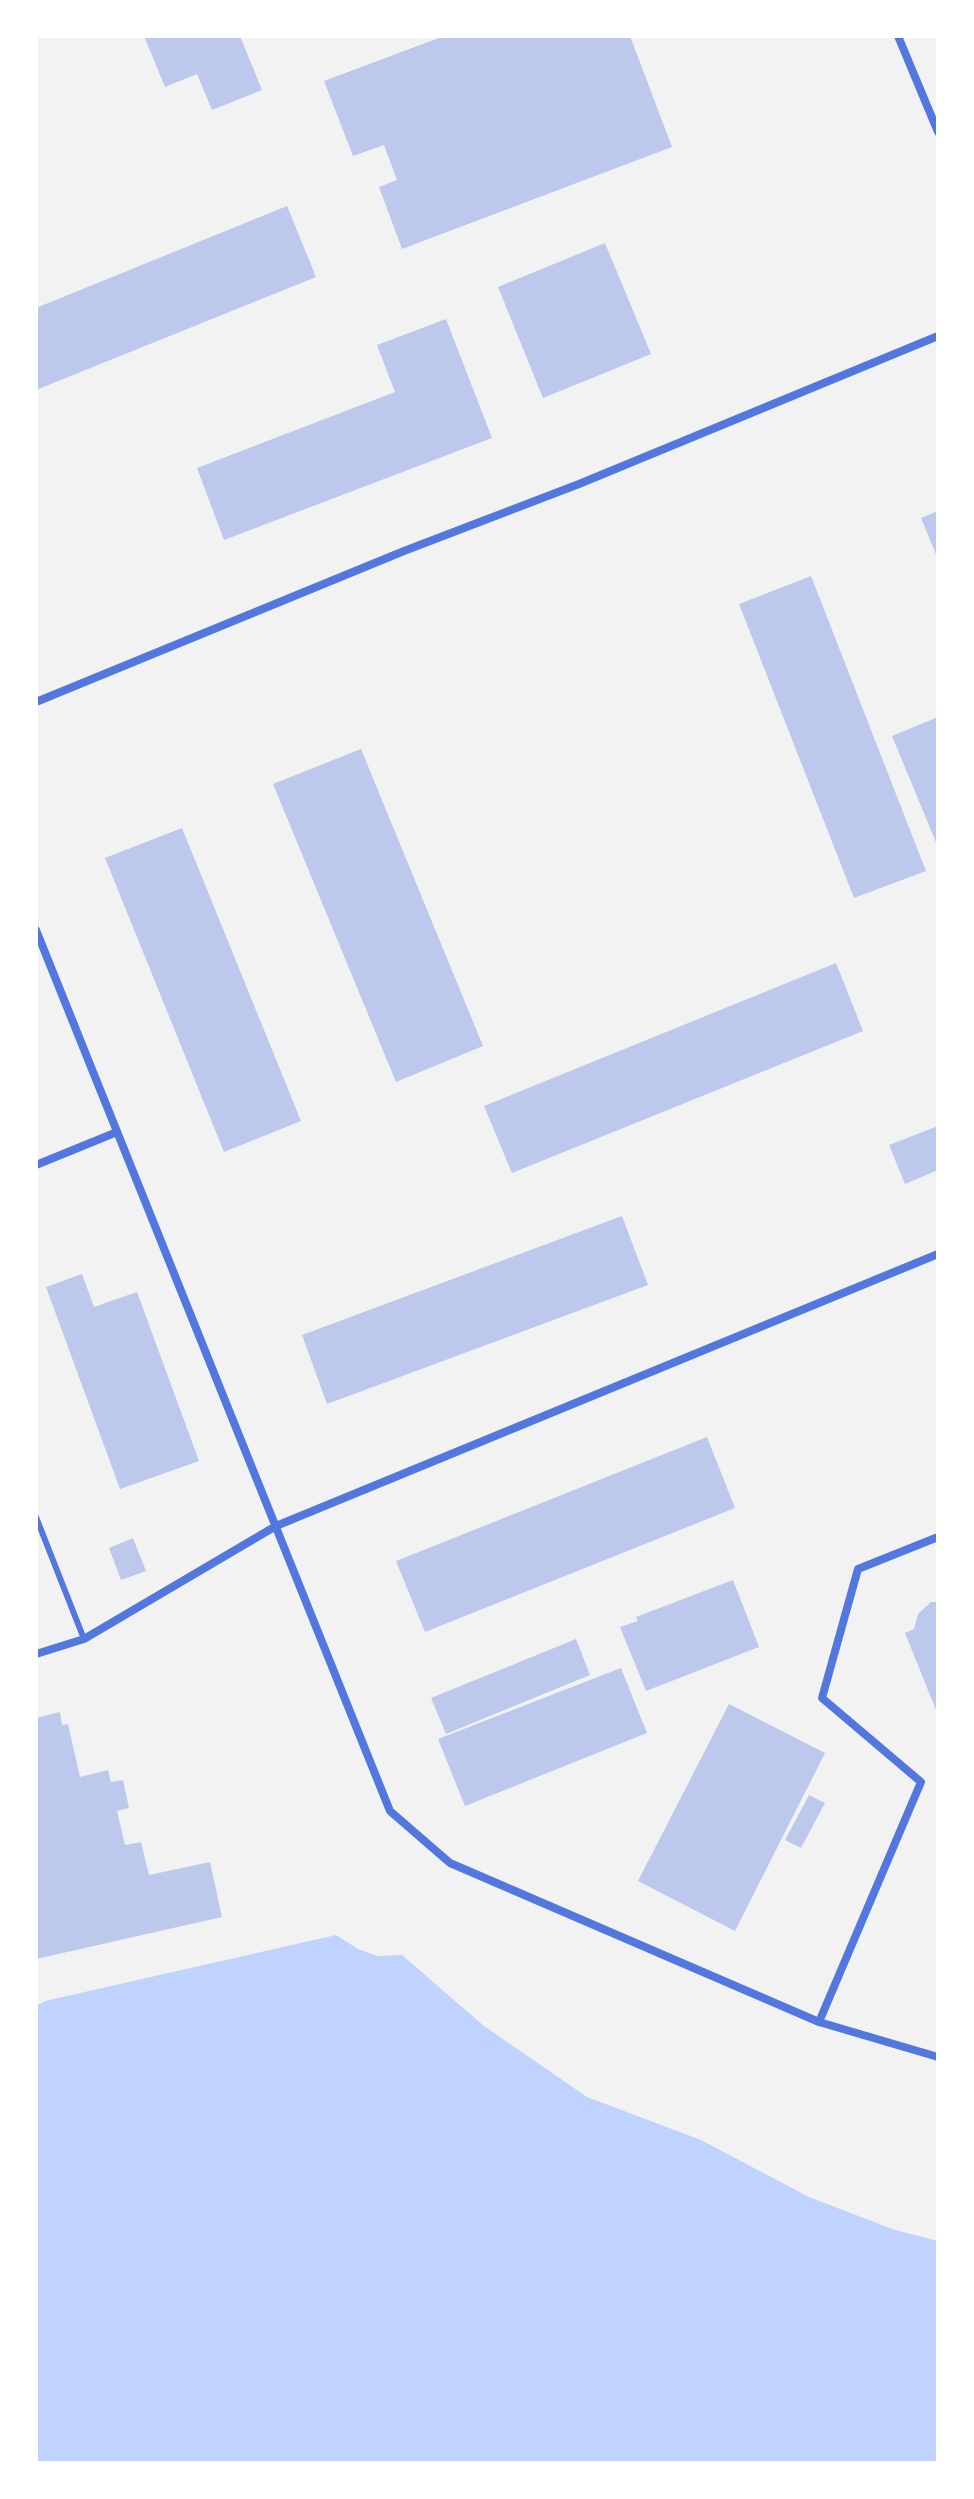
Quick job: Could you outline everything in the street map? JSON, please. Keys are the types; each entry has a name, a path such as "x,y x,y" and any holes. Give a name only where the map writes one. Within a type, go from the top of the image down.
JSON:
{"street":[{"path":"898,36 938,132"},
{"path":"36,702 938,336"},
{"path":"36,930 390,1811 450,1863 819,2022 938,2057"},
{"path":"36,1165 117,1132"},
{"path":"36,1654 84,1639 276,1526 938,1254"},
{"path":"819,2022 921,1782 822,1698 858,1569 938,1537"}],"lane":[{"path":"36,1517 84,1639"}],"water":[{"path":"336,1935 358,1949 377,1956 402,1955 484,2026 587,2097 701,2140 809,2197 895,2230 938,2241 938,2463 36,2463 36,2006 45,2001"}],"building":[{"path":"144,36 240,36 262,90 212,110 197,74 165,87"},
{"path":"444,36 630,36 672,147 402,249 379,187 397,180 384,145 353,156 324,81"},
{"path":"287,206 316,277 36,390 36,308"},
{"path":"605,243 651,354 543,398 498,287"},
{"path":"446,319 492,438 224,540 197,468 395,392 377,345"},
{"path":"938,511 938,559 921,518"},
{"path":"811,576 926,871 854,898 739,604"},
{"path":"938,717 938,847 892,736"},
{"path":"361,749 483,1046 396,1082 273,784"},
{"path":"182,828 301,1121 224,1152 105,858"},
{"path":"836,963 863,1031 512,1173 484,1106"},
{"path":"938,1126 938,1170 905,1184 889,1145"},
{"path":"622,1216 648,1285 327,1404 302,1335"},
{"path":"82,1274 94,1307 137,1292 199,1461 120,1489 46,1287"},
{"path":"707,1437 735,1508 425,1632 396,1561"},
{"path":"133,1538 146,1571 121,1580 109,1548"},
{"path":"733,1580 759,1647 646,1691 620,1627 638,1621 636,1617"},
{"path":"931,1602 938,1602 938,1715 905,1633 914,1629 918,1614"},
{"path":"576,1639 590,1675 446,1734 431,1698"},
{"path":"621,1668 647,1733 465,1806 438,1739"},
{"path":"729,1704 825,1753 735,1931 638,1881"},
{"path":"60,1712 62,1725 68,1724 80,1777 108,1770 111,1782 123,1780 129,1808 117,1811 125,1845 141,1842 149,1875 210,1862 222,1917 36,1959 36,1718"},
{"path":"809,1795 825,1803 801,1848 785,1840"}]}
